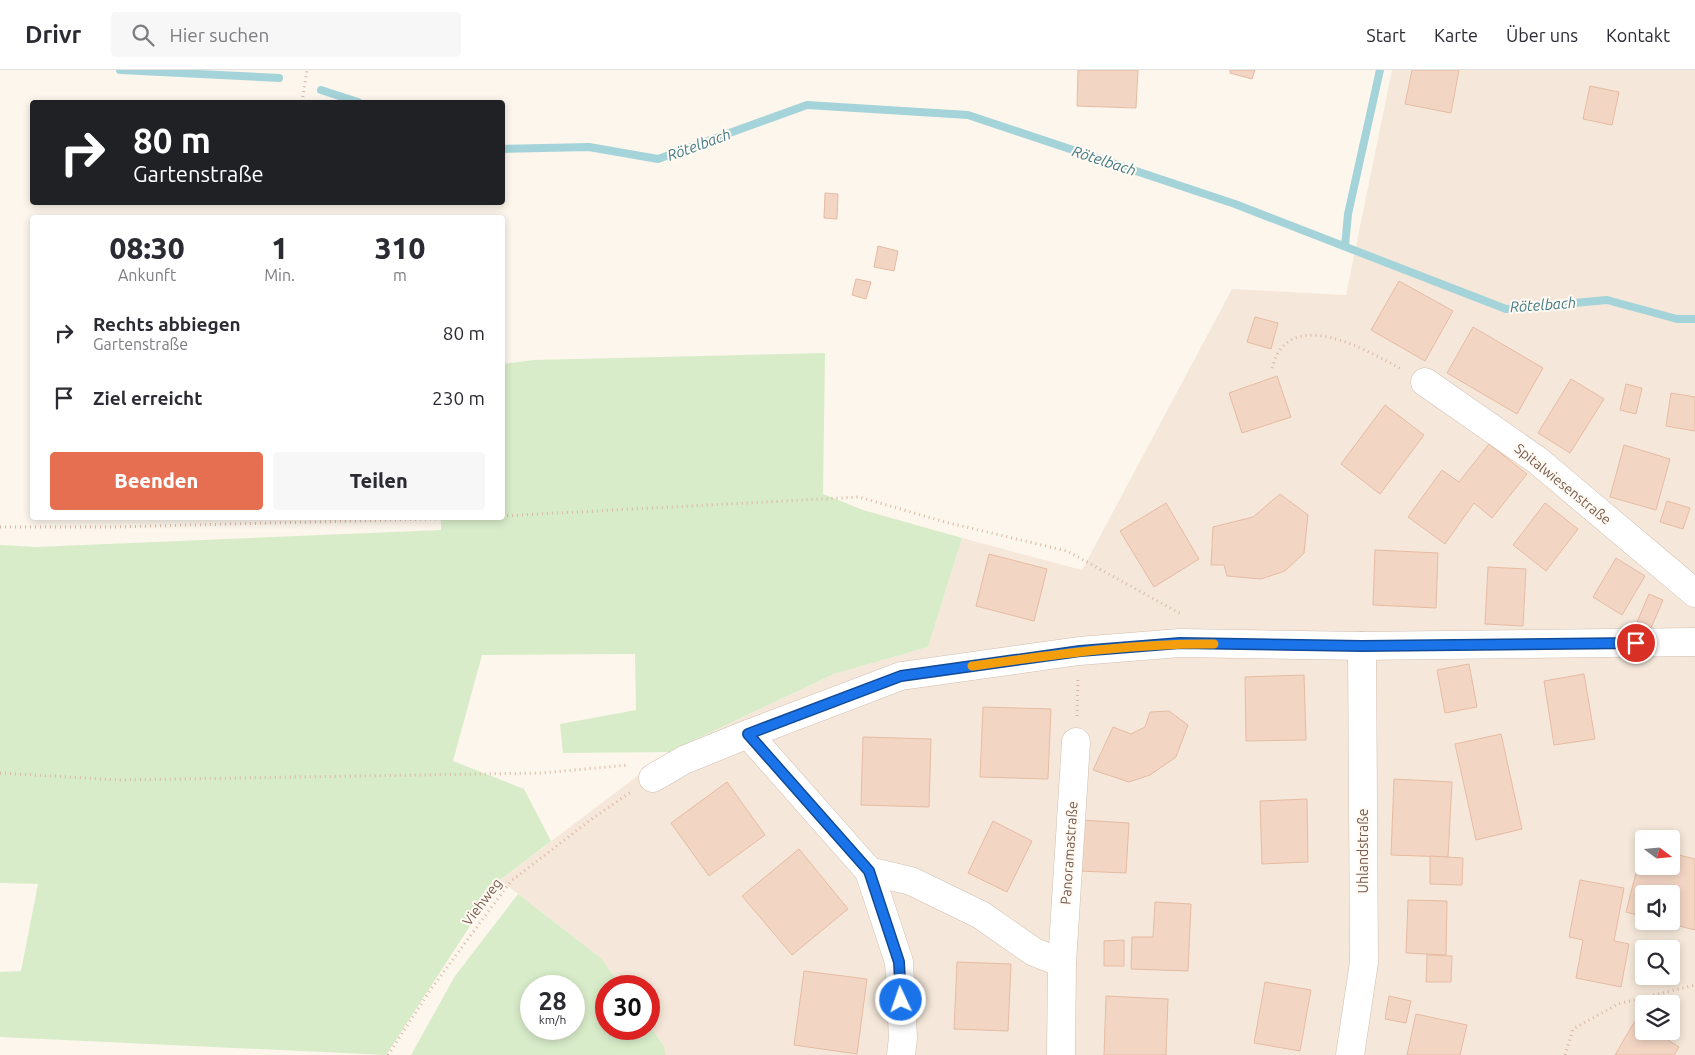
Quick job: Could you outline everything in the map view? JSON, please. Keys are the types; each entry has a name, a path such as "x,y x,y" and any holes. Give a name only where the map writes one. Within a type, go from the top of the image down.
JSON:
{"street":[{"name":"Spitalwiesenstraße","path":"1426,382 1537,460 1695,593"},
{"path":"645,771 684,760 901,676 1080,651 1180,643 1362,646 1695,642"},
{"name":"Uhlandstraße","path":"1350,1055 1364,962 1362,646"},
{"path":"748,734 869,871 899,962 903,1038 901,1055"},
{"name":"Panoramastraße","path":"1061,1055 1062,962 1076,742"},
{"path":"869,871 911,881 981,915 1034,952 1062,962"}],"path":[{"path":"302,100 307,70"},
{"path":"1272,368 1280,349 1296,337 1323,335 1370,352 1426,382"},
{"path":"505,516 859,497 945,522 1067,550 1183,615 1180,643"},
{"path":"0,527 132,527 397,520"},
{"path":"1076,742 1080,651"},
{"path":"0,773 118,780 645,771"},
{"name":"Viehweg","path":"388,1055 432,989 512,881 593,818 645,771"},
{"path":"1565,1055 1573,1029 1618,1004 1695,985"}],"shaded area":[{"path":"1392,70 1695,70 1695,1055 666,1055 664,1046 660,1040 660,975 613,975 601,958 500,880 669,752 834,674 928,647 962,538 1082,570 1232,289 1346,295"}],"green space":[{"path":"825,353 823,494 863,510 962,538 928,647 834,674 669,752 563,753 560,724 636,710 635,654 482,655 453,761 524,789 551,841 500,880 386,1055 0,1037 0,972 21,971 38,884 0,883 0,545 36,547 441,530 441,520 505,520 505,364 534,360"},
{"path":"518,894 601,958 613,975 595,975 595,1040 660,1040 664,1046 666,1055 411,1055 455,976"}],"building":[{"path":"1078,70 1138,70 1136,108 1077,106"},
{"path":"1230,70 1255,70 1252,79 1230,73"},
{"path":"1412,70 1459,70 1451,113 1405,104"},
{"path":"1590,86 1619,92 1612,125 1583,119"},
{"path":"825,193 838,194 837,219 824,218"},
{"path":"878,246 898,251 894,271 874,267"},
{"path":"856,279 871,282 866,299 852,295"},
{"path":"1399,281 1453,311 1425,361 1371,330"},
{"path":"1255,317 1278,323 1271,349 1247,342"},
{"path":"1473,327 1543,368 1517,414 1447,373"},
{"path":"1277,376 1291,417 1242,433 1229,393"},
{"path":"1571,379 1604,399 1570,453 1538,433"},
{"path":"1626,384 1642,388 1636,414 1620,410"},
{"path":"1671,393 1695,397 1695,431 1666,426"},
{"path":"1385,405 1424,435 1380,494 1341,464"},
{"path":"1489,444 1527,474 1492,518 1474,503 1445,544 1408,517 1442,470 1459,482"},
{"path":"1624,445 1670,459 1656,510 1610,497"},
{"path":"1280,494 1308,515 1304,553 1285,571 1261,579 1227,576 1224,565 1211,565 1213,527 1253,517"},
{"path":"1667,501 1690,508 1683,529 1660,522"},
{"path":"1166,503 1199,559 1154,587 1120,531"},
{"path":"1545,503 1578,529 1546,571 1513,545"},
{"path":"1375,550 1438,553 1436,608 1373,605"},
{"path":"989,554 1047,569 1034,621 976,606"},
{"path":"1616,558 1645,576 1622,615 1593,597"},
{"path":"1488,567 1526,569 1523,626 1485,624"},
{"path":"1649,594 1663,600 1651,628 1637,622"},
{"path":"1469,664 1477,707 1445,713 1437,670"},
{"path":"1584,674 1595,739 1554,745 1544,681"},
{"path":"1304,675 1306,740 1246,741 1245,677"},
{"path":"983,707 1051,709 1048,779 980,777"},
{"path":"1169,711 1188,725 1176,757 1150,775 1129,782 1093,770 1113,727 1131,734 1145,727 1150,712"},
{"path":"1501,734 1522,829 1476,840 1455,744"},
{"path":"863,737 931,739 929,807 861,805"},
{"path":"1394,779 1452,782 1448,857 1391,855"},
{"path":"727,782 765,835 709,876 671,823"},
{"path":"1307,799 1308,862 1262,864 1260,801"},
{"path":"1082,820 1129,823 1126,873 1079,871"},
{"path":"993,821 1032,841 1007,892 968,873"},
{"path":"799,849 848,909 792,955 742,896"},
{"path":"1680,855 1695,859 1695,930 1680,926 1680,885 1635,885 1635,914 1626,912 1636,875 1680,875"},
{"path":"1430,856 1463,858 1462,885 1430,884"},
{"path":"1580,880 1624,888 1614,941 1629,944 1621,987 1576,978 1583,940 1569,937"},
{"path":"1408,900 1447,901 1446,955 1406,953"},
{"path":"1155,902 1191,904 1188,971 1131,969 1132,937 1153,937"},
{"path":"1124,940 1124,966 1104,966 1104,941"},
{"path":"1427,955 1452,956 1451,982 1426,982"},
{"path":"957,962 1011,964 1008,1031 954,1029"},
{"path":"804,971 867,979 857,1054 794,1045"},
{"path":"1265,982 1311,990 1300,1051 1254,1043"},
{"path":"1106,996 1168,999 1166,1055 1104,1055"},
{"path":"1389,996 1411,1001 1406,1023 1385,1019"},
{"path":"1416,1014 1467,1025 1460,1055 1407,1055"},
{"path":"1635,1021 1635,1040 1668,1040 1679,1047 1674,1055 1615,1055"}],"waterway":[{"name":"Rötelbach","path":"120,70 279,78"},
{"path":"1345,246 1348,214 1380,70"},
{"name":"Rötelbach","path":"321,90 352,100"},
{"name":"Rötelbach","path":"505,149 589,147 658,159 807,105 968,115 1235,204 1506,309 1607,300 1677,319 1695,319"}],"slow traffic":[{"path":"972,666 1080,651 1180,643 1214,644"}],"route":[{"path":"901,1000 899,962 869,871 748,734 901,676 1080,651 1180,643 1362,646 1636,643"}]}
